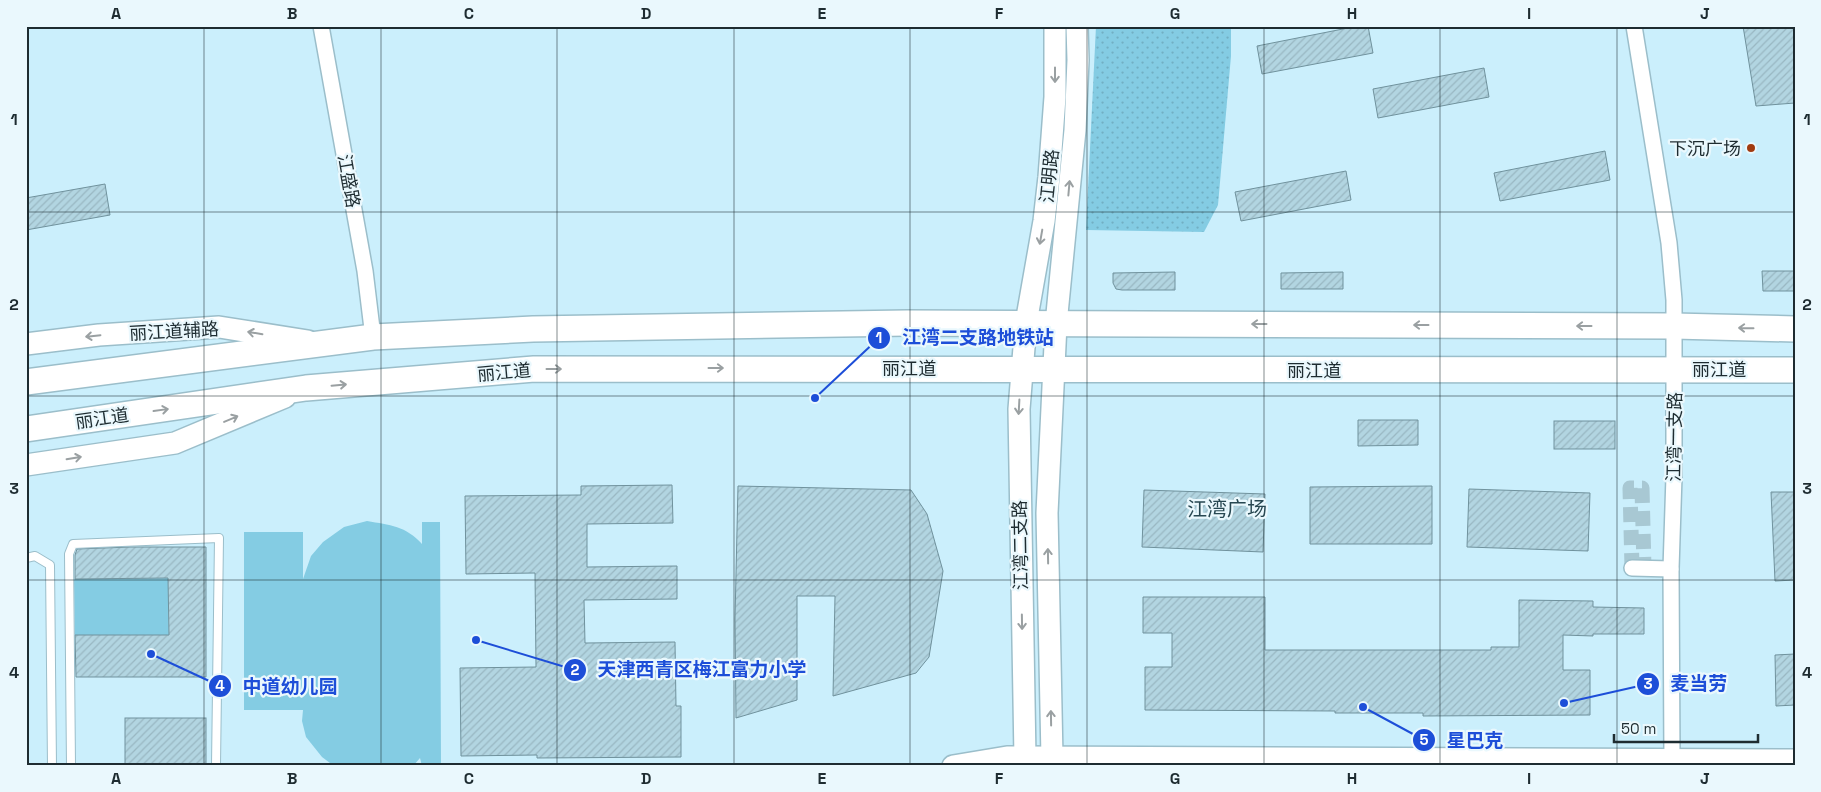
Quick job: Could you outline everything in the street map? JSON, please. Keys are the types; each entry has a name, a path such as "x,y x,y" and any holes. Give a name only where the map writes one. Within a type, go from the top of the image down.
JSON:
{"main road":[{"path":"26,382 373,337 533,329 1026,323 1674,326 1795,329"},
{"name":"丽江道","path":"26,429 306,388 534,369 1795,370"}],"street":[{"name":"江盛路","path":"321,26 365,271 373,337"},
{"name":"江明路","path":"1026,323 1044,221 1049,177 1055,97 1055,26"},
{"name":"江明路","path":"1056,324 1075,130 1078,60 1077,26"},
{"name":"江湾一支路","path":"1634,26 1669,243 1674,326 1674,476 1671,569 1672,761"},
{"name":"江湾二支路","path":"1026,323 1019,409 1019,456 1027,762"},
{"name":"江湾二支路","path":"1050,762 1047,513 1056,324"},
{"name":"丽江道辅路","path":"26,344 99,335 219,328 320,343"},
{"path":"26,465 175,442 306,388"},
{"path":"1632,568 1671,569"},
{"path":"953,766 1007,758 1027,762 1795,760"}],"lane":[{"path":"71,766 70,554 73,544 219,538 216,766"},
{"path":"26,558 35,556 50,565 52,766"}],"shaded area":[{"path":"1096,26 1231,26 1231,56 1218,205 1204,232 1086,230"},
{"path":"367,521 390,525 404,530 422,544 422,522 440,522 441,766 422,766 420,758 413,766 334,766 322,757 306,737 302,721 303,710 244,710 244,532 303,532 303,579 311,556 323,542 344,527"},
{"path":"168,578 169,635 75,635 74,579"}],"building":[{"path":"1358,26 1368,26 1373,53 1262,74 1257,46"},
{"path":"1743,26 1795,26 1795,103 1756,106"},
{"path":"1484,68 1489,97 1378,118 1373,89"},
{"path":"1605,151 1610,180 1500,201 1494,173"},
{"path":"1346,171 1351,200 1241,221 1235,192"},
{"path":"105,184 110,215 26,230 26,198"},
{"path":"1762,271 1795,271 1795,291 1763,291"},
{"path":"1175,272 1175,290 1122,290 1116,289 1113,283 1113,273"},
{"path":"1343,272 1343,289 1281,289 1281,273"},
{"path":"1358,420 1418,420 1418,445 1358,446"},
{"path":"1554,421 1615,421 1615,449 1554,449"},
{"path":"672,485 673,523 587,524 587,567 677,566 677,599 584,600 585,643 675,642 676,706 681,706 681,757 537,758 537,755 461,756 460,668 536,667 535,573 466,574 465,496 581,495 581,486"},
{"path":"738,486 911,490 927,514 943,571 929,657 916,673 833,696 835,596 797,596 797,700 736,718 735,619"},
{"path":"1432,486 1432,544 1310,544 1310,487"},
{"path":"1469,489 1590,493 1588,551 1467,547"},
{"path":"1144,490 1265,494 1263,552 1142,547"},
{"path":"1771,492 1795,492 1795,580 1775,581"},
{"path":"206,547 206,677 76,677 75,635 169,635 168,578 75,579 75,555 77,549"},
{"path":"1143,597 1265,597 1265,650 1491,650 1491,647 1519,647 1519,600 1593,601 1593,607 1644,608 1644,634 1563,635 1563,670 1590,670 1590,715 1423,716 1423,713 1335,713 1335,711 1145,710 1145,667 1172,667 1172,633 1143,633"},
{"path":"1795,654 1795,705 1776,706 1775,655"},
{"path":"125,718 206,718 206,766 125,766"}],"tunnel":[{"path":"1632,568 1630,488 1642,488 1644,568"}],"place":[{"name":"下沉广场","path":"1751,148"},
{"name":"江湾二支路地铁站","path":"815,398"},
{"name":"天津西青区梅江富力小学","path":"476,640"},
{"name":"中道幼儿园","path":"151,654"},
{"name":"麦当劳","path":"1564,703"},
{"name":"星巴克","path":"1363,707"}],"district":[{"name":"江湾广场","path":"1227,509"}]}
